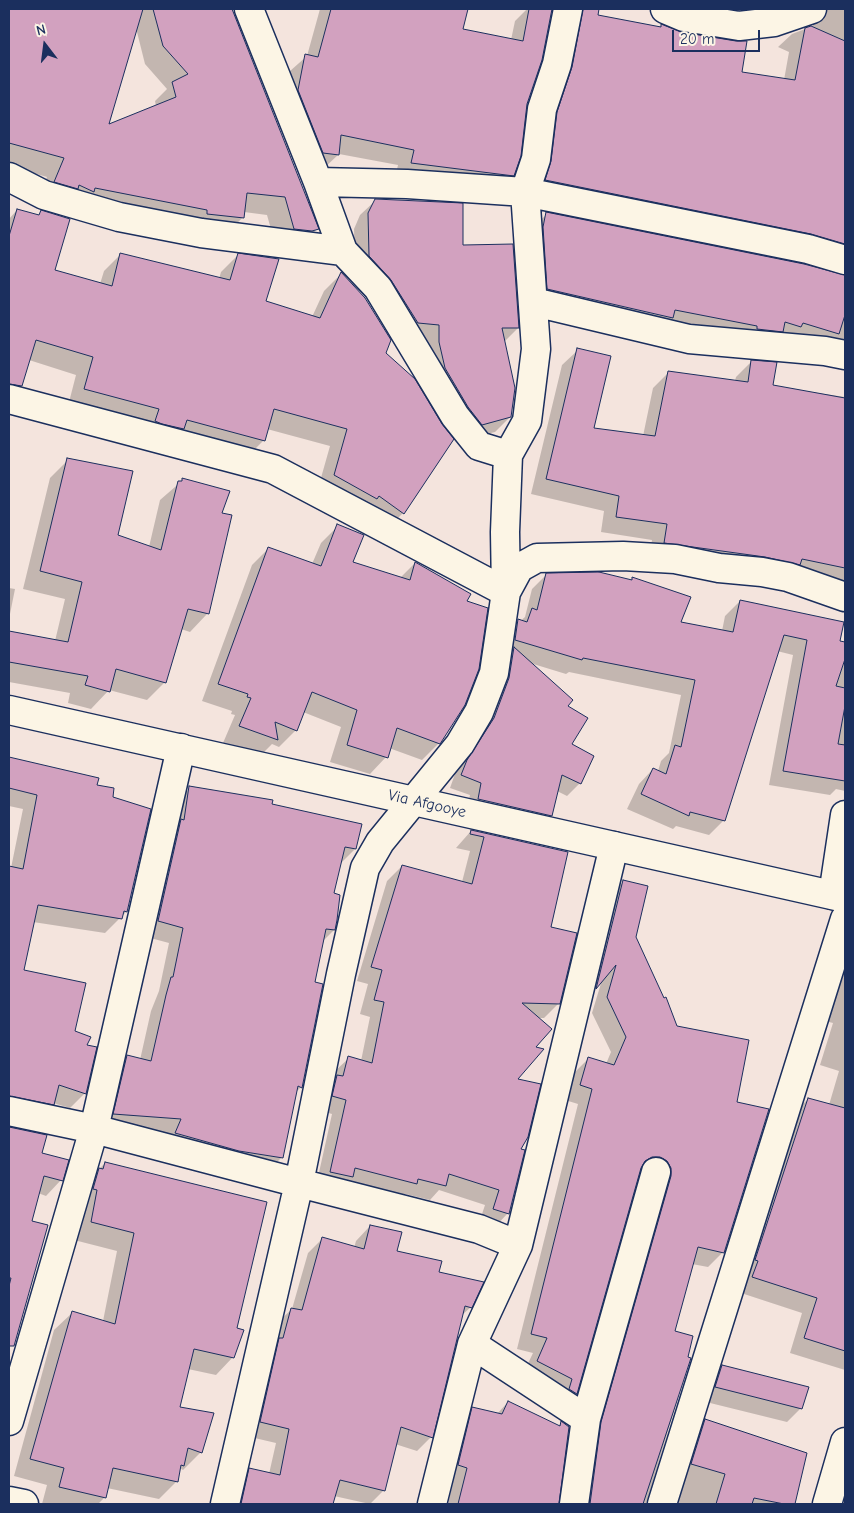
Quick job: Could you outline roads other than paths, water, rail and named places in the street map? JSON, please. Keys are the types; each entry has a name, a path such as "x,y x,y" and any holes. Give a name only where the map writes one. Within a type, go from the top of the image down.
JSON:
{"street":[{"path":"250,9 318,182 342,251 378,288 455,416 479,446 508,455"},
{"path":"225,1504 299,1183 341,974 365,868 380,842 460,744 479,712 494,674 506,592 505,532 508,455 528,421 536,349 526,192 536,158 542,109 557,64 568,9"},
{"path":"665,9 684,17 739,26 774,22 812,9"},
{"path":"9,177 44,194 119,217 201,233 342,251"},
{"path":"318,182 406,184 526,192 808,249 845,260"},
{"path":"534,302 689,339 825,351 845,355"},
{"path":"9,399 273,469 506,592"},
{"path":"506,592 519,568 537,558 623,556 676,559 719,568 762,572 788,577 845,597"},
{"name":"Via Afgooye","path":"9,710 839,896"},
{"path":"9,1421 94,1129 181,748"},
{"path":"839,896 845,815"},
{"path":"432,1504 472,1344 518,1245 614,846"},
{"path":"662,1504 845,919"},
{"path":"9,1112 94,1129 479,1229 518,1245"},
{"path":"574,1504 586,1419 656,1172"},
{"path":"472,1344 586,1419"},
{"path":"827,1504 845,1442"},
{"path":"9,1501 24,1504"}]}
